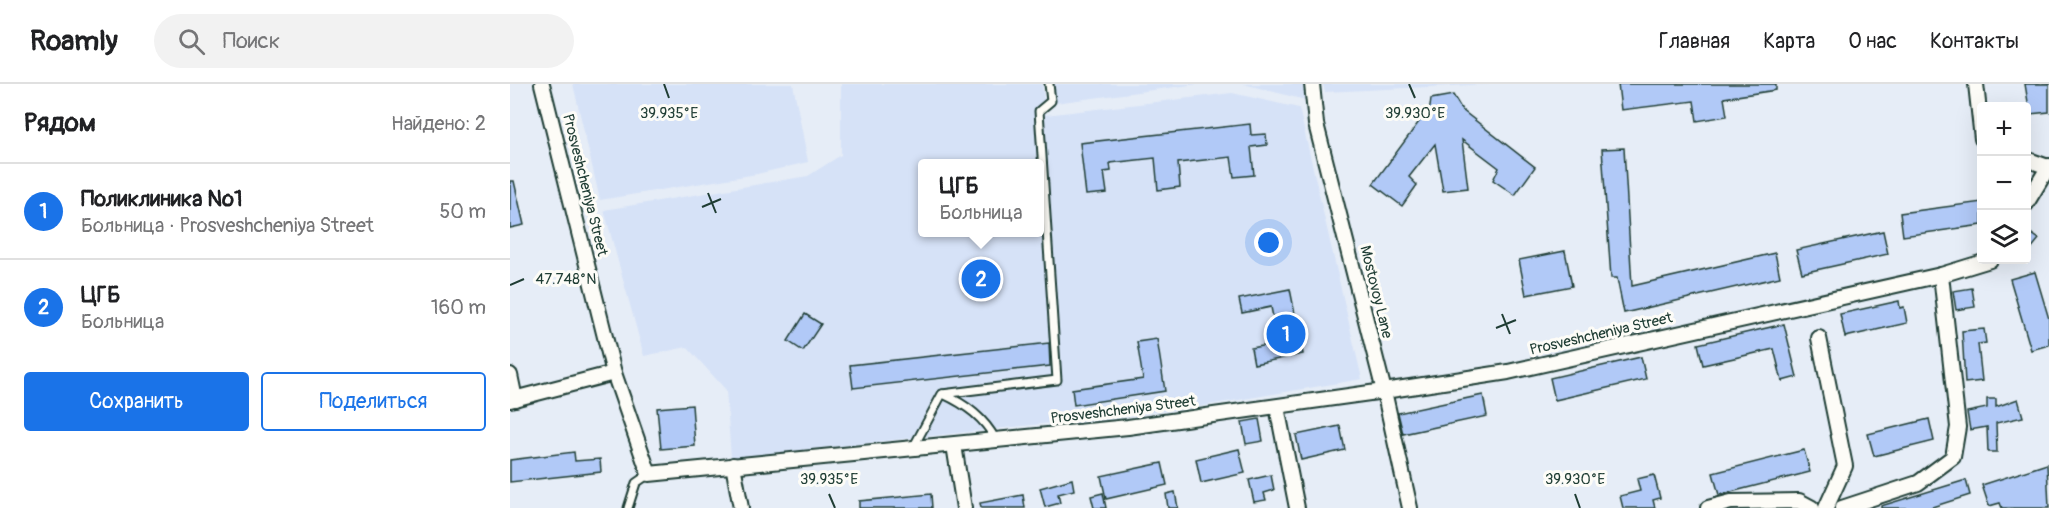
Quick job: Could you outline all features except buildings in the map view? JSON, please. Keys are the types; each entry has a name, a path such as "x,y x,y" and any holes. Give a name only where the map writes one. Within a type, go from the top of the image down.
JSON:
{"street":[{"name":"Prosveshcheniya Street","path":"542,84 614,373 649,474 954,445 1384,392 1508,372 1941,275 1977,264"},
{"name":"Mostovoy Lane","path":"1312,84 1316,124 1384,392 1410,508"},
{"path":"1976,84 1978,102"},
{"path":"2031,161 2049,168 2031,196"},
{"path":"1842,508 1918,483 1953,457 1958,427 1941,275"},
{"path":"1819,338 1845,466 1826,508"},
{"path":"510,375 513,399 614,373"},
{"path":"1277,407 1297,508"},
{"path":"954,445 964,508"},
{"path":"733,465 741,508"},
{"path":"1708,508 1731,502 1799,501 1812,508"}],"lane":[{"path":"1042,159 1039,111 1051,100 1049,84"},
{"path":"942,393 1057,380 1044,186"},
{"path":"942,393 962,402 986,422 996,440"},
{"path":"914,447 942,393"},
{"path":"628,508 636,483 649,474"}],"shaded area":[{"path":"573,84 793,84 808,162 757,174 600,200"},
{"path":"841,84 1042,84 1046,115 1232,93 1299,108 1362,379 1197,407 731,458 726,390 687,347 644,356 604,210 808,176 841,155"},
{"path":"1052,84 1198,84 1055,103"},
{"path":"1244,84 1303,84 1305,100"},
{"path":"1323,84 1490,84 1325,92"}],"place":[{"name":"ЦГБ","path":"981,279"},
{"name":"Поликлиника №1","path":"1286,334"}]}
